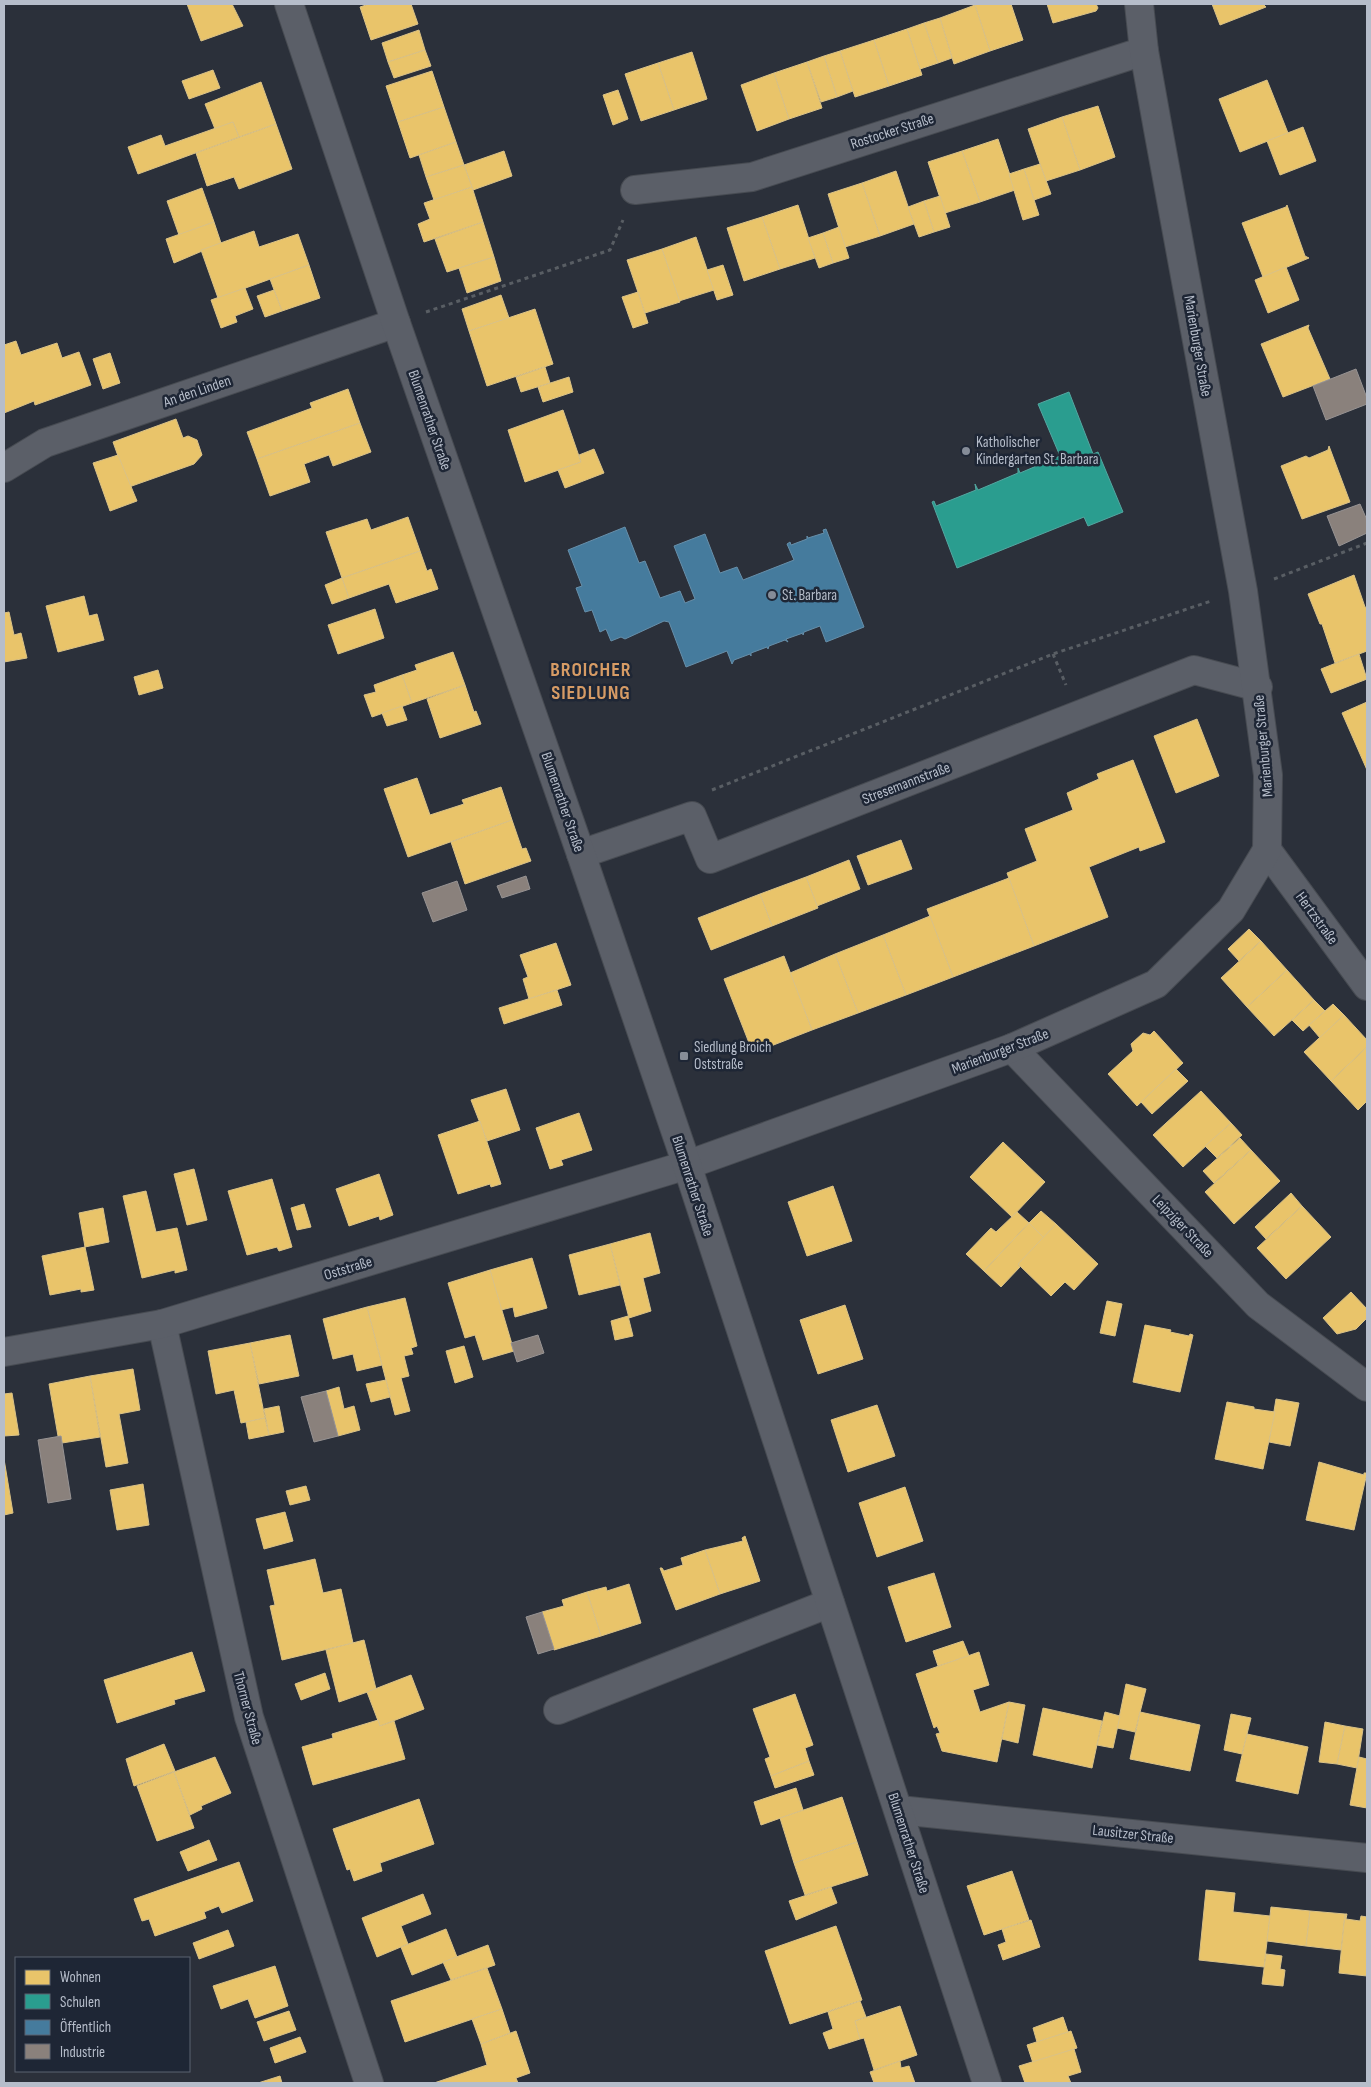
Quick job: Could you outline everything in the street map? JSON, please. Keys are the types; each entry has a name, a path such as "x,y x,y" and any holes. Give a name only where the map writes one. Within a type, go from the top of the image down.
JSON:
{"street":[{"name":"Blumenrather Straße","path":"289,4 396,323 687,1165 987,2083"},
{"name":"Marienburger Straße","path":"687,1165 1012,1048 1156,984 1231,910 1267,850 1268,776 1258,687 1243,591 1144,50 1139,4"},
{"name":"Rostocker Straße","path":"635,190 752,177 1144,50"},
{"name":"An den Linden","path":"4,468 45,443 396,323"},
{"name":"Stresemannstraße","path":"692,816 710,860 1194,670 1258,687"},
{"path":"581,854 692,816"},
{"name":"Hertzstraße","path":"1267,850 1367,986"},
{"name":"Leipziger Straße","path":"1012,1048 1258,1305 1367,1388"},
{"name":"Oststraße","path":"4,1352 162,1324 687,1165"},
{"name":"Thorner Straße","path":"162,1324 248,1717 369,2083"},
{"path":"558,1710 830,1603"},
{"name":"Lausitzer Straße","path":"898,1810 1367,1858"}],"path":[{"path":"396,323 610,250 635,190"},
{"path":"692,816 708,792 1053,654 1243,591 1367,543"},
{"path":"1053,654 1060,672"}],"building: Wohnen":[{"path":"187,4 232,4 243,26 201,41"},
{"path":"369,4 411,4 418,24 371,40 360,7"},
{"path":"1011,4 1023,40 990,51 975,5"},
{"path":"1047,4 1096,4 1098,8 1096,11 1053,23"},
{"path":"1212,4 1263,4 1266,7 1220,25"},
{"path":"975,5 990,51 954,64 940,18"},
{"path":"940,18 952,58 938,63 924,23"},
{"path":"924,23 938,63 920,69 907,29"},
{"path":"907,29 922,75 889,86 874,40"},
{"path":"419,30 425,50 388,62 382,43"},
{"path":"874,40 889,86 855,97 840,51"},
{"path":"425,50 431,66 394,78 388,62"},
{"path":"840,51 853,91 837,97 824,56"},
{"path":"692,52 707,99 674,110 658,63"},
{"path":"824,56 837,97 821,102 807,62"},
{"path":"807,62 822,108 789,119 774,73"},
{"path":"658,63 674,110 641,121 625,74"},
{"path":"213,70 220,88 189,99 182,81"},
{"path":"432,71 444,107 398,122 386,86"},
{"path":"774,73 789,119 757,131 741,85"},
{"path":"1267,80 1288,133 1240,152 1219,99"},
{"path":"261,82 276,124 239,137 233,122 215,129 205,104"},
{"path":"618,90 628,119 613,125 603,95"},
{"path":"1098,106 1115,157 1080,170 1062,117"},
{"path":"444,107 456,142 410,158 398,122"},
{"path":"1062,117 1080,170 1046,181 1028,129"},
{"path":"233,122 239,137 138,174 128,147 161,135 165,146"},
{"path":"276,124 292,169 239,189 234,177 207,186 196,153"},
{"path":"1303,127 1316,161 1280,175 1267,141"},
{"path":"998,139 1015,190 980,202 962,151"},
{"path":"456,142 464,165 426,177 419,155"},
{"path":"504,151 512,176 473,190 464,165"},
{"path":"962,151 980,202 945,213 928,162"},
{"path":"1040,164 1051,194 1034,200 1024,169"},
{"path":"464,165 472,187 434,200 426,177"},
{"path":"1024,169 1039,215 1023,220 1009,174"},
{"path":"896,171 914,224 880,236 862,183"},
{"path":"862,183 880,236 845,247 828,194"},
{"path":"472,187 483,222 424,242 418,224 430,219 424,203"},
{"path":"202,188 214,222 179,235 167,201"},
{"path":"940,196 950,227 934,232 924,201"},
{"path":"924,201 934,232 919,237 908,207"},
{"path":"798,205 815,258 780,269 762,217"},
{"path":"1287,205 1305,256 1309,258 1263,277 1242,223"},
{"path":"762,217 780,269 744,281 727,228"},
{"path":"214,222 221,243 174,263 166,239"},
{"path":"483,222 494,257 447,272 435,239"},
{"path":"839,227 849,258 833,263 823,233"},
{"path":"254,231 259,247 298,234 309,265 218,298 201,250"},
{"path":"823,233 833,263 819,268 808,238"},
{"path":"696,237 714,290 679,301 662,249"},
{"path":"662,249 680,302 645,313 627,260"},
{"path":"494,257 501,281 467,293 459,268"},
{"path":"309,265 320,298 282,311 270,279"},
{"path":"723,265 733,295 717,300 707,270"},
{"path":"1286,267 1299,300 1268,313 1255,280"},
{"path":"245,288 253,309 235,316 237,322 221,328 211,300"},
{"path":"274,290 282,311 265,317 257,296"},
{"path":"638,292 648,323 633,328 622,297"},
{"path":"501,295 509,318 469,331 462,309"},
{"path":"535,309 553,364 487,386 469,331"},
{"path":"1309,325 1308,328 1330,379 1283,397 1261,344"},
{"path":"16,341 21,355 57,343 62,358 79,352 91,385 35,405 34,401 4,413 4,345"},
{"path":"110,353 120,383 103,389 93,359"},
{"path":"545,367 550,383 521,392 516,377"},
{"path":"569,377 573,392 543,402 538,387"},
{"path":"348,389 360,423 257,459 247,432 312,408 310,403"},
{"path":"563,410 581,462 525,482 508,430"},
{"path":"176,419 183,438 188,436 197,440 202,455 194,464 129,487 113,442"},
{"path":"360,423 371,452 333,466 329,455 304,464 310,482 270,496 257,459"},
{"path":"1329,446 1350,502 1302,519 1281,466 1306,456 1309,458 1328,450"},
{"path":"594,449 604,473 565,488 558,470 581,462 579,455"},
{"path":"118,455 137,501 110,511 93,463"},
{"path":"408,517 420,551 342,578 326,532 367,519 371,530"},
{"path":"420,551 427,571 431,569 438,589 396,603 389,584 349,598 342,578"},
{"path":"1354,575 1367,608 1367,651 1335,663 1322,624 1320,624 1308,594"},
{"path":"342,578 349,598 332,604 325,585"},
{"path":"84,596 89,616 97,614 104,640 58,652 46,606"},
{"path":"375,609 384,638 338,654 328,625"},
{"path":"9,612 14,635 21,633 27,658 4,662 4,613"},
{"path":"453,652 465,685 412,703 402,675 417,670 415,665"},
{"path":"1359,654 1367,679 1331,693 1321,669"},
{"path":"158,670 163,688 139,695 134,677"},
{"path":"402,675 412,703 372,717 364,695 376,692 374,685"},
{"path":"465,685 474,712 476,711 481,724 440,738 427,699"},
{"path":"1367,702 1367,770 1342,713"},
{"path":"402,706 407,720 387,726 382,713"},
{"path":"1197,719 1219,776 1176,793 1154,736"},
{"path":"1133,760 1165,842 1140,851 1139,847 1089,867 1108,917 1034,946 1007,873 1037,861 1025,829 1073,810 1067,793 1099,779 1097,774"},
{"path":"417,778 430,815 464,804 462,800 501,787 512,820 408,857 384,789"},
{"path":"512,820 522,849 526,848 531,861 465,884 451,842"},
{"path":"901,840 912,869 868,885 857,856"},
{"path":"849,860 860,889 817,906 806,877"},
{"path":"806,877 818,908 772,926 760,894"},
{"path":"1009,878 1034,946 953,977 927,909"},
{"path":"760,894 772,926 711,950 698,918"},
{"path":"930,916 953,977 906,995 883,935"},
{"path":"1249,929 1261,941 1239,961 1228,949"},
{"path":"883,935 906,995 858,1013 835,954"},
{"path":"1261,941 1287,970 1247,1007 1221,978"},
{"path":"556,943 571,985 529,999 523,979 528,977 520,955"},
{"path":"835,954 858,1013 812,1030 790,973"},
{"path":"784,956 812,1030 753,1053 724,979"},
{"path":"1287,970 1314,1000 1274,1036 1247,1007"},
{"path":"557,990 562,1005 504,1024 499,1008"},
{"path":"1314,1000 1325,1011 1303,1031 1292,1020"},
{"path":"1333,1004 1344,1015 1320,1038 1309,1025"},
{"path":"1344,1015 1367,1040 1367,1047 1331,1081 1304,1052"},
{"path":"1154,1031 1183,1063 1137,1106 1108,1074 1133,1051 1131,1044 1143,1033 1150,1035"},
{"path":"1367,1047 1367,1101 1358,1110 1331,1081"},
{"path":"1176,1069 1188,1081 1152,1114 1141,1102"},
{"path":"506,1089 520,1130 487,1141 471,1100"},
{"path":"1201,1091 1231,1123 1183,1167 1153,1135"},
{"path":"579,1113 592,1150 561,1160 563,1165 550,1169 536,1128"},
{"path":"480,1121 501,1184 491,1187 490,1184 458,1194 438,1135"},
{"path":"1231,1123 1242,1135 1217,1158 1205,1146"},
{"path":"1240,1138 1251,1150 1214,1183 1203,1171"},
{"path":"1003,1142 1045,1182 1012,1217 970,1177"},
{"path":"1251,1150 1280,1181 1234,1224 1205,1192"},
{"path":"194,1169 207,1220 187,1225 174,1174"},
{"path":"379,1174 393,1215 380,1220 379,1216 349,1226 336,1189"},
{"path":"272,1179 292,1247 279,1251 277,1247 247,1255 228,1191"},
{"path":"833,1186 852,1241 807,1256 788,1202"},
{"path":"146,1191 156,1232 177,1228 187,1270 175,1273 175,1270 142,1278 123,1196"},
{"path":"1291,1193 1302,1206 1266,1239 1255,1227"},
{"path":"304,1204 311,1227 297,1230 291,1208"},
{"path":"1302,1206 1331,1237 1286,1279 1257,1248"},
{"path":"103,1208 109,1242 85,1247 79,1213"},
{"path":"1041,1211 1056,1224 1044,1238 1029,1223"},
{"path":"1017,1212 1029,1223 984,1271 966,1254 991,1228 996,1232"},
{"path":"1029,1223 1044,1238 1018,1264 1020,1267 1001,1287 984,1271"},
{"path":"1056,1224 1098,1264 1074,1290 1065,1282 1051,1296 1018,1264"},
{"path":"650,1233 660,1273 643,1278 651,1311 629,1318 610,1244"},
{"path":"610,1244 620,1285 579,1295 569,1255"},
{"path":"85,1247 94,1290 81,1292 81,1289 50,1295 42,1256"},
{"path":"532,1258 547,1308 515,1317 513,1307 501,1310 490,1270"},
{"path":"490,1270 514,1351 483,1360 475,1335 465,1338 448,1283"},
{"path":"1351,1292 1367,1309 1367,1318 1356,1329 1337,1334 1323,1318"},
{"path":"405,1298 417,1346 411,1348 413,1354 404,1356 409,1376 401,1378 410,1411 395,1415 367,1307"},
{"path":"1107,1301 1122,1304 1115,1336 1100,1333"},
{"path":"845,1305 863,1359 818,1374 800,1320"},
{"path":"367,1307 382,1365 357,1371 353,1354 333,1359 323,1319"},
{"path":"628,1316 633,1336 615,1340 611,1321"},
{"path":"1145,1325 1189,1336 1190,1334 1193,1335 1180,1392 1133,1382"},
{"path":"290,1335 299,1376 259,1384 250,1343"},
{"path":"250,1343 265,1418 241,1423 234,1390 216,1394 208,1351"},
{"path":"464,1346 473,1377 455,1383 446,1351"},
{"path":"133,1369 140,1410 119,1414 128,1463 106,1467 90,1376"},
{"path":"90,1376 100,1437 62,1443 61,1436 58,1436 49,1384"},
{"path":"386,1380 390,1397 371,1402 366,1384"},
{"path":"339,1387 344,1409 354,1406 360,1430 338,1436 326,1391"},
{"path":"12,1393 19,1435 4,1436 4,1394"},
{"path":"1276,1399 1299,1403 1290,1446 1269,1442"},
{"path":"1227,1402 1275,1412 1263,1469 1215,1459"},
{"path":"877,1405 895,1456 848,1472 831,1420"},
{"path":"279,1406 284,1432 269,1435 264,1409"},
{"path":"265,1418 269,1435 249,1439 246,1422"},
{"path":"4,1459 13,1513 4,1515"},
{"path":"1319,1462 1364,1475 1364,1473 1367,1473 1354,1530 1306,1520"},
{"path":"143,1484 149,1525 117,1530 110,1490"},
{"path":"306,1486 310,1500 290,1505 286,1491"},
{"path":"905,1487 923,1541 877,1557 859,1503"},
{"path":"285,1512 293,1541 264,1549 256,1519"},
{"path":"745,1536 760,1581 720,1594 705,1550 743,1541 742,1538"},
{"path":"705,1550 720,1594 676,1610 660,1568 664,1571 683,1565 681,1558"},
{"path":"315,1559 323,1593 341,1589 353,1643 282,1660 270,1606 275,1605 267,1570"},
{"path":"934,1573 951,1627 906,1642 888,1587"},
{"path":"629,1584 641,1623 601,1636 587,1592 606,1587 607,1591"},
{"path":"587,1592 601,1636 554,1650 542,1612 564,1606 562,1600"},
{"path":"364,1640 376,1689 339,1702 326,1650"},
{"path":"963,1641 969,1656 938,1666 933,1651"},
{"path":"192,1652 205,1691 174,1700 175,1704 117,1723 104,1680"},
{"path":"979,1652 989,1685 973,1690 980,1712 1009,1702 997,1762 942,1751 936,1734 940,1733 937,1726 934,1728 916,1674"},
{"path":"325,1673 330,1689 301,1700 295,1684"},
{"path":"411,1675 424,1709 380,1726 367,1692"},
{"path":"1126,1684 1146,1689 1135,1732 1117,1728"},
{"path":"795,1694 813,1745 805,1748 809,1761 771,1776 765,1759 770,1757 753,1709"},
{"path":"1009,1702 1025,1705 1018,1743 1002,1739"},
{"path":"1043,1708 1102,1721 1092,1768 1033,1755"},
{"path":"1105,1712 1120,1716 1113,1748 1097,1745"},
{"path":"1140,1712 1200,1725 1190,1771 1130,1759"},
{"path":"1231,1714 1251,1718 1242,1754 1224,1750"},
{"path":"378,1720 380,1726 394,1721 405,1759 313,1785 302,1747 333,1738 332,1734"},
{"path":"1325,1722 1345,1726 1337,1764 1319,1762"},
{"path":"1345,1726 1363,1729 1357,1768 1337,1764"},
{"path":"1247,1734 1308,1747 1298,1794 1236,1781"},
{"path":"164,1744 175,1771 134,1786 126,1759"},
{"path":"215,1757 231,1793 201,1806 202,1809 190,1815 174,1772"},
{"path":"1359,1757 1367,1759 1367,1808 1350,1805"},
{"path":"809,1761 814,1775 775,1788 771,1776"},
{"path":"174,1772 194,1828 157,1841 137,1786"},
{"path":"796,1788 803,1810 761,1825 754,1802"},
{"path":"842,1797 857,1842 794,1863 780,1818"},
{"path":"419,1799 434,1844 380,1863 382,1871 354,1881 350,1869 347,1870 333,1829"},
{"path":"209,1840 217,1860 188,1871 180,1852"},
{"path":"857,1842 868,1875 805,1895 794,1863"},
{"path":"239,1862 253,1901 222,1913 219,1906 204,1912 206,1918 155,1936 149,1919 142,1921 134,1899"},
{"path":"1012,1871 1029,1920 984,1935 967,1886"},
{"path":"831,1887 837,1903 796,1920 789,1901"},
{"path":"1206,1890 1235,1893 1233,1912 1270,1916 1264,1967 1199,1960"},
{"path":"423,1894 431,1914 401,1926 408,1944 377,1957 362,1918"},
{"path":"1271,1907 1310,1911 1306,1946 1267,1941"},
{"path":"1310,1911 1345,1914 1341,1950 1306,1946"},
{"path":"1345,1914 1347,1914 1346,1919 1360,1921 1361,1916 1367,1917 1367,1976 1339,1973"},
{"path":"1031,1920 1040,1947 1003,1960 998,1945 1006,1942 1002,1929"},
{"path":"836,1926 862,2000 790,2024 765,1951"},
{"path":"446,1929 457,1957 412,1975 401,1947"},
{"path":"228,1930 234,1946 199,1959 193,1943"},
{"path":"488,1945 495,1965 451,1980 443,1962"},
{"path":"1266,1954 1282,1956 1280,1969 1285,1970 1283,1986 1262,1984"},
{"path":"275,1966 288,2006 255,2018 248,1999 221,2009 213,1986"},
{"path":"487,1968 502,2009 405,2042 391,2001"},
{"path":"860,2001 866,2017 855,2021 860,2039 829,2049 823,2033 833,2029 828,2012"},
{"path":"900,2006 917,2055 874,2070 864,2038 860,2039 855,2021"},
{"path":"502,2009 510,2033 481,2044 472,2019"},
{"path":"289,2011 296,2030 264,2041 257,2022"},
{"path":"1063,2017 1068,2032 1037,2042 1033,2028"},
{"path":"516,2031 530,2073 516,2078 518,2083 434,2083 487,2065 481,2044"},
{"path":"1071,2031 1077,2048 1033,2063 1027,2045"},
{"path":"300,2037 306,2052 275,2063 270,2048"},
{"path":"1074,2049 1081,2072 1068,2076 1071,2083 1025,2083 1019,2066"},
{"path":"900,2061 901,2068 909,2066 915,2083 874,2083 870,2072"},
{"path":"280,2076 282,2083 258,2083"}],"building: Schulen":[{"path":"1069,392 1093,454 1098,452 1123,512 1088,526 1084,517 957,568 932,502 934,501 936,506 976,490 975,484 978,490 1018,473 1018,468 1020,473 1060,456 1038,404"}],"building: Öffentlich":[{"name":"St. Barbara","path":"625,527 639,563 645,561 660,598 680,591 685,603 695,599 674,546 705,534 720,573 737,567 743,580 794,560 787,544 790,542 791,545 807,539 807,536 808,538 824,533 823,530 826,529 864,627 826,642 820,626 804,632 803,635 803,633 786,639 788,642 785,640 769,646 768,649 767,647 751,653 751,656 750,654 734,660 732,664 727,651 686,667 669,622 664,621 625,639 621,637 611,641 606,629 600,632 592,610 585,612 576,588 582,586 568,550"}],"building: Industrie":[{"path":"1356,369 1367,398 1367,404 1326,420 1313,386"},
{"path":"1360,504 1367,520 1367,533 1339,546 1327,516"},
{"path":"526,876 530,889 502,898 497,886"},
{"path":"457,881 467,910 433,922 422,893"},
{"path":"538,1335 544,1353 517,1362 511,1343"},
{"path":"326,1391 338,1436 314,1442 301,1397"},
{"path":"61,1436 71,1499 48,1503 38,1440"},
{"path":"542,1612 554,1649 538,1654 526,1617"}],"place":[{"name":"Katholischer Kindergarten St. Barbara","path":"966,451"},
{"name":"St. Barbara","path":"772,595"},
{"name":"Siedlung Broich Oststraße","path":"684,1056"}],"district":[{"name":"BROICHER SIEDLUNG","path":"591,680"}]}
